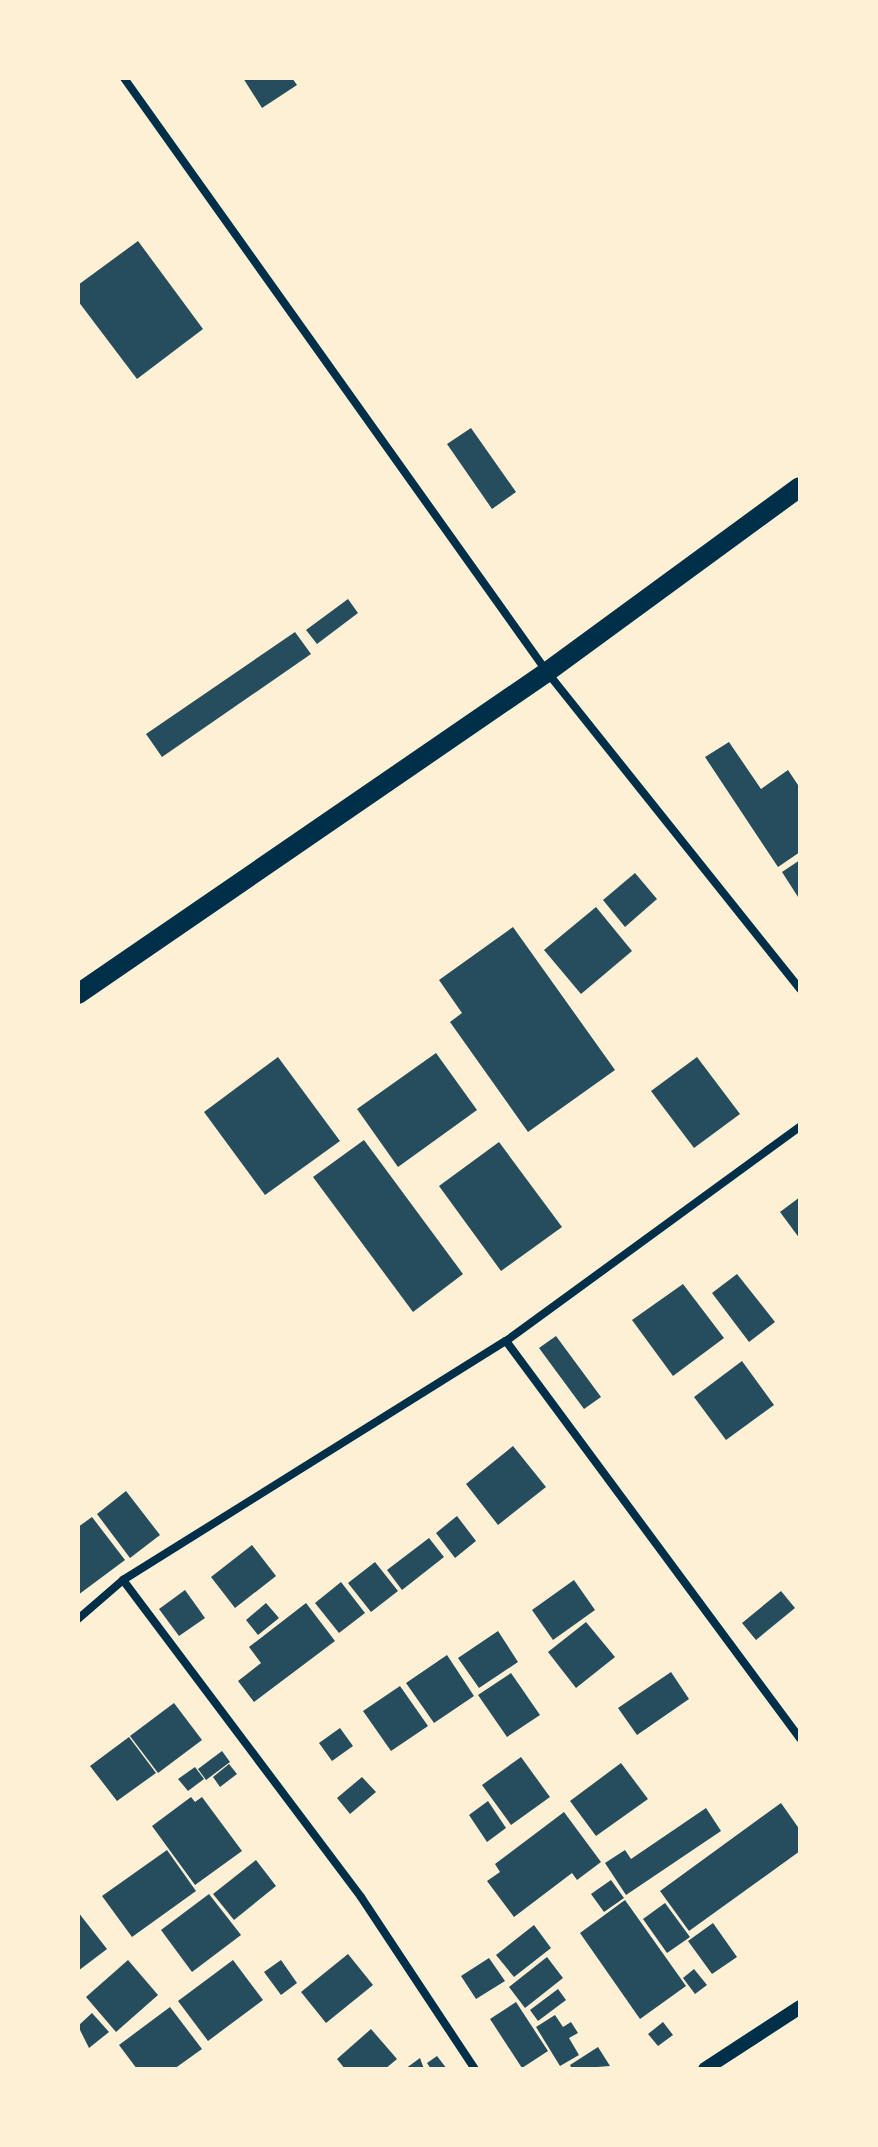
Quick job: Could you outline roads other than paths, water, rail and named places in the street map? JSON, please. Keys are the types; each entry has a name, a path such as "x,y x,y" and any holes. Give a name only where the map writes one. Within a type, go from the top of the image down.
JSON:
{"main road":[{"path":"78,994 547,672 800,487"}],"street":[{"path":"124,78 547,672 800,989"},
{"path":"78,1619 123,1580 506,1341 800,1127"},
{"path":"506,1341 800,1738"},
{"path":"123,1580 361,1897 475,2069"},
{"path":"705,2069 800,2007"}]}
